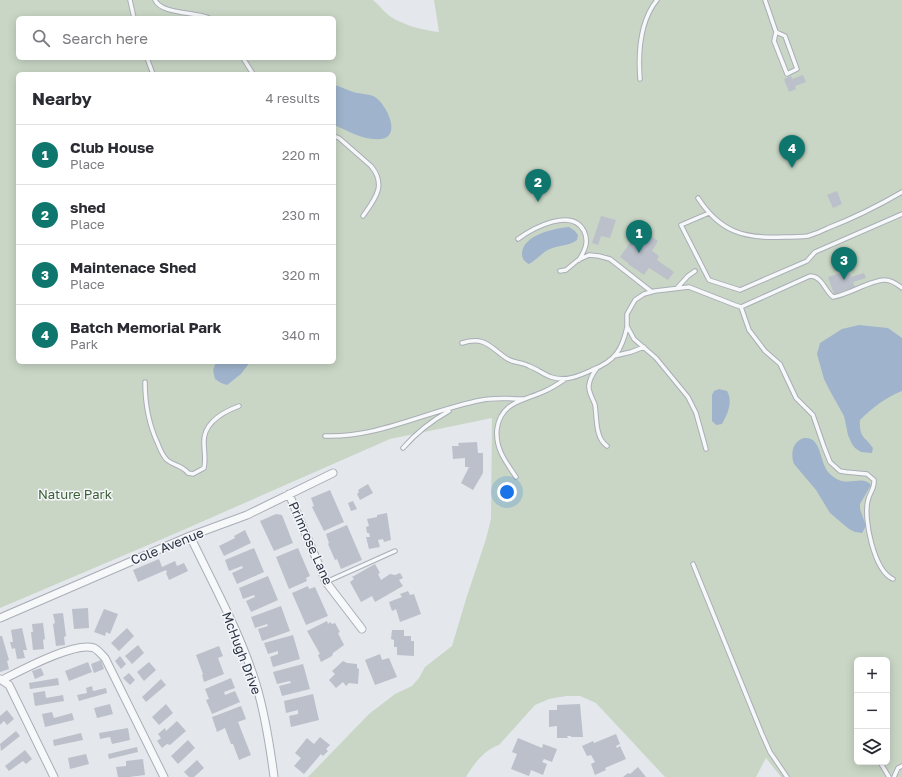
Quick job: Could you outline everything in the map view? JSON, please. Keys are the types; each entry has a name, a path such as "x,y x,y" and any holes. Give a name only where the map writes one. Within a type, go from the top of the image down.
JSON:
{"street":[{"name":"Cole Avenue","path":"0,618 190,536 247,515 333,473"},
{"name":"Primrose Lane","path":"288,494 326,582 362,630"},
{"name":"McHugh Drive","path":"190,536 236,633 251,670 269,739 274,777"},
{"path":"1,680 35,663 73,648 86,646 95,648 105,658 164,777"},
{"path":"1,680 9,685 54,777"}],"lane":[{"path":"130,0 134,16"},
{"path":"155,0 159,7 167,10 204,16"},
{"path":"640,79 640,53 645,22 652,6 657,0"},
{"path":"765,0 776,32 774,41 787,74 798,69 785,36 776,32"},
{"path":"148,60 152,72"},
{"path":"244,60 252,72"},
{"path":"336,137 375,170 379,184 376,199 363,216"},
{"path":"698,198 718,223 746,236 767,238 808,236 849,220 902,192"},
{"path":"709,213 681,225 709,280 740,290 807,261 815,252 902,214"},
{"path":"518,239 528,232 561,220 575,221 582,226 587,243 584,252 578,260 566,270 560,271"},
{"path":"578,260 590,256 599,256 610,259 652,292"},
{"path":"677,288 695,271"},
{"path":"462,343 475,341 484,342 495,348 511,361 527,365 561,380 573,378 598,368 614,356 622,346 627,326 627,314 635,300 644,294 689,287 741,307 810,276 814,276 819,279 826,291 833,297 841,296 874,282 884,280 892,282 902,288"},
{"path":"741,307 749,330 765,351 780,364 796,398 813,416 830,462 840,470 867,474 874,480 875,485 868,500 868,523 878,562 886,574 893,579"},
{"path":"627,326 634,339 656,358 688,397 696,413 706,449"},
{"path":"614,356 644,347"},
{"path":"598,368 590,379 589,387 595,407 598,428 603,442 607,446"},
{"path":"516,477 504,460 499,449 497,434 500,416 504,410 525,399 544,392 566,379"},
{"path":"145,382 145,402 148,420 163,455 176,465 184,468 188,473 193,474 204,468 206,462 203,441 204,434 208,426 221,415 239,406"},
{"path":"325,436 340,436 366,432 404,423 483,399 525,399"},
{"path":"403,448 413,436 453,408"},
{"path":"326,582 395,551"},
{"path":"693,564 762,734 770,752 787,777"},
{"path":"882,765 889,777"},
{"path":"894,777 898,768 902,766"}],"green space":[{"name":"Nature Park","path":"0,0 373,0 389,15 402,23 439,32 434,0 902,0 902,777 781,777 766,758 756,777 665,777 596,703 580,696 566,696 549,699 535,705 499,745 489,750 480,758 466,777 308,777 369,714 395,694 412,686 419,678 425,667 452,646 491,519 492,418 390,439 174,534 0,608"}],"water":[{"path":"336,86 357,93 373,96 382,104 390,118 391,132 387,136 381,139 375,139 357,135 336,126"},
{"path":"569,227 578,235 577,240 547,250 529,264 524,260 522,254 523,247 533,237 548,231"},
{"path":"859,325 888,328 902,338 902,391 890,396 869,411 860,420 860,430 873,448 872,453 861,452 852,444 848,435 844,416 824,379 817,354 820,343 842,329"},
{"path":"215,364 248,364 241,374 227,385 215,379 213,370"},
{"path":"719,389 727,391 730,403 728,412 722,424 716,425 712,421 712,395 714,391"},
{"path":"804,438 810,438 814,441 820,451 823,463 829,473 835,478 847,482 863,481 871,485 860,504 860,509 866,526 862,533 849,529 830,513 816,490 794,464 792,456 793,448 797,442"}],"building":[{"path":"803,75 806,82 795,86 796,89 789,92 784,79 791,76 792,79"},
{"path":"837,191 842,204 833,208 827,195"},
{"path":"601,216 616,220 610,238 601,236 598,245 592,243"},
{"path":"643,230 658,241 652,251 659,256 657,260 674,272 668,280 649,268 644,275 620,257 635,236 636,237"},
{"path":"849,270 851,277 864,273 866,278 853,282 855,287 834,294 828,277"},
{"path":"477,442 478,453 483,453 483,473 473,490 461,483 469,467 465,467 465,458 453,459 452,446 459,446 458,443"},
{"path":"368,484 373,493 360,500 357,494 359,492 358,490"},
{"path":"330,490 344,522 324,531 312,507 314,506 311,498"},
{"path":"353,501 357,509 351,511 348,503"},
{"path":"387,513 391,540 384,542 383,539 378,540 380,547 369,549 366,537 370,537 369,533 367,533 366,527 369,526 367,519"},
{"path":"276,514 282,515 293,543 274,551 260,521"},
{"path":"347,525 362,560 341,569 328,544 326,534"},
{"path":"245,530 251,543 224,556 219,546 235,538 234,536"},
{"path":"254,548 264,572 237,584 232,573 243,568 242,566 229,571 225,560"},
{"path":"298,548 310,576 306,578 307,581 289,589 276,557"},
{"path":"159,559 162,567 175,561 177,566 184,563 188,571 169,580 166,570 138,582 133,570"},
{"path":"375,564 380,573 378,574 381,580 390,574 395,575 400,573 403,578 399,580 403,586 375,602 372,596 361,602 350,582 354,579 352,577"},
{"path":"268,576 278,600 251,612 246,601 255,597 254,595 243,599 239,588"},
{"path":"308,586 309,589 315,587 328,616 306,625 292,593"},
{"path":"408,591 410,595 414,594 421,614 400,622 396,609 392,611 389,602 402,597 400,594"},
{"path":"281,606 290,631 262,641 258,629 268,626 267,624 255,628 251,617"},
{"path":"88,608 89,628 74,629 72,609"},
{"path":"104,609 118,614 110,634 106,632 105,636 94,632"},
{"path":"63,613 66,636 64,637 65,645 56,646 53,614"},
{"path":"327,621 328,624 330,622 332,624 335,623 340,632 338,633 344,645 333,653 332,656 321,662 318,655 320,654 307,631"},
{"path":"43,623 45,639 43,640 44,649 33,650 31,632 33,632 32,624"},
{"path":"22,628 27,650 23,650 25,658 17,659 15,648 12,649 10,642 13,642 11,630"},
{"path":"127,628 134,636 119,651 111,643"},
{"path":"392,630 404,630 404,636 411,636 411,641 414,641 414,656 397,655 397,647 394,647 394,640 391,639"},
{"path":"293,635 300,659 273,667 270,657 278,654 278,651 268,654 264,643"},
{"path":"0,636 2,636 9,660 7,661 9,669 0,672"},
{"path":"138,645 144,653 132,664 125,656"},
{"path":"219,646 223,656 218,658 224,674 204,682 203,674 196,655"},
{"path":"380,654 382,660 389,658 397,677 375,685 365,660"},
{"path":"120,656 126,664 121,669 115,661"},
{"path":"101,660 104,669 94,673 91,664"},
{"path":"343,661 357,664 357,668 359,669 358,684 349,683 346,686 343,682 336,688 329,680 335,674 332,671"},
{"path":"88,662 92,672 69,681 65,671"},
{"path":"149,662 156,670 144,681 137,672"},
{"path":"303,664 310,689 282,696 279,686 291,683 290,681 277,684 273,672"},
{"path":"41,668 44,675 35,679 32,671"},
{"path":"129,673 135,680 130,685 123,678"},
{"path":"58,678 59,685 30,689 29,683"},
{"path":"231,678 235,688 224,692 225,695 235,691 240,702 212,714 206,700 209,699 205,689"},
{"path":"161,679 166,685 146,702 142,697"},
{"path":"92,686 93,691 106,688 107,693 79,701 77,695 87,693 86,688"},
{"path":"45,691 46,698 63,695 64,701 35,706 33,693"},
{"path":"313,694 319,720 291,727 289,716 298,714 298,710 286,713 284,701"},
{"path":"110,704 113,714 97,718 94,708"},
{"path":"166,704 173,713 159,725 152,717"},
{"path":"580,704 583,737 567,736 568,738 557,738 557,726 549,727 549,710 557,710 557,705"},
{"path":"241,706 246,719 238,722 251,755 239,760 225,728 217,732 212,717"},
{"path":"7,710 14,719 7,725 4,721 0,725 0,716"},
{"path":"52,712 54,718 72,713 74,720 45,727 42,714"},
{"path":"177,721 186,731 170,745 167,744 162,748 157,741 161,738 158,734 165,728 166,731"},
{"path":"128,728 130,740 112,744 110,737 100,739 99,733"},
{"path":"16,731 20,736 1,751 0,744"},
{"path":"81,733 83,740 54,746 53,740"},
{"path":"616,734 620,744 616,746 617,748 620,746 626,759 605,768 606,770 595,775 591,764 595,762 591,755 587,756 582,746"},
{"path":"320,737 330,745 326,749 328,751 323,756 321,754 304,774 294,766 301,758 295,753 307,738 314,744"},
{"path":"518,738 542,748 543,744 557,749 552,762 544,759 542,762 547,764 543,775 531,770 529,776 511,769 517,754 512,752"},
{"path":"188,740 195,748 178,764 171,756"},
{"path":"137,747 138,752 109,759 108,754"},
{"path":"25,750 32,759 26,764 23,761 9,771 5,766"},
{"path":"86,754 89,764 70,769 68,758"},
{"path":"143,759 145,775 118,777 116,767 126,766 126,761"},
{"path":"197,760 204,768 194,777 189,777 184,772"},
{"path":"638,767 646,777 623,777 628,773 630,774"}],"place":[{"name":"Batch Memorial Park","path":"792,168"},
{"name":"shed","path":"538,202"},
{"name":"Club House","path":"639,253"},
{"name":"Maintenace Shed","path":"844,280"}]}
